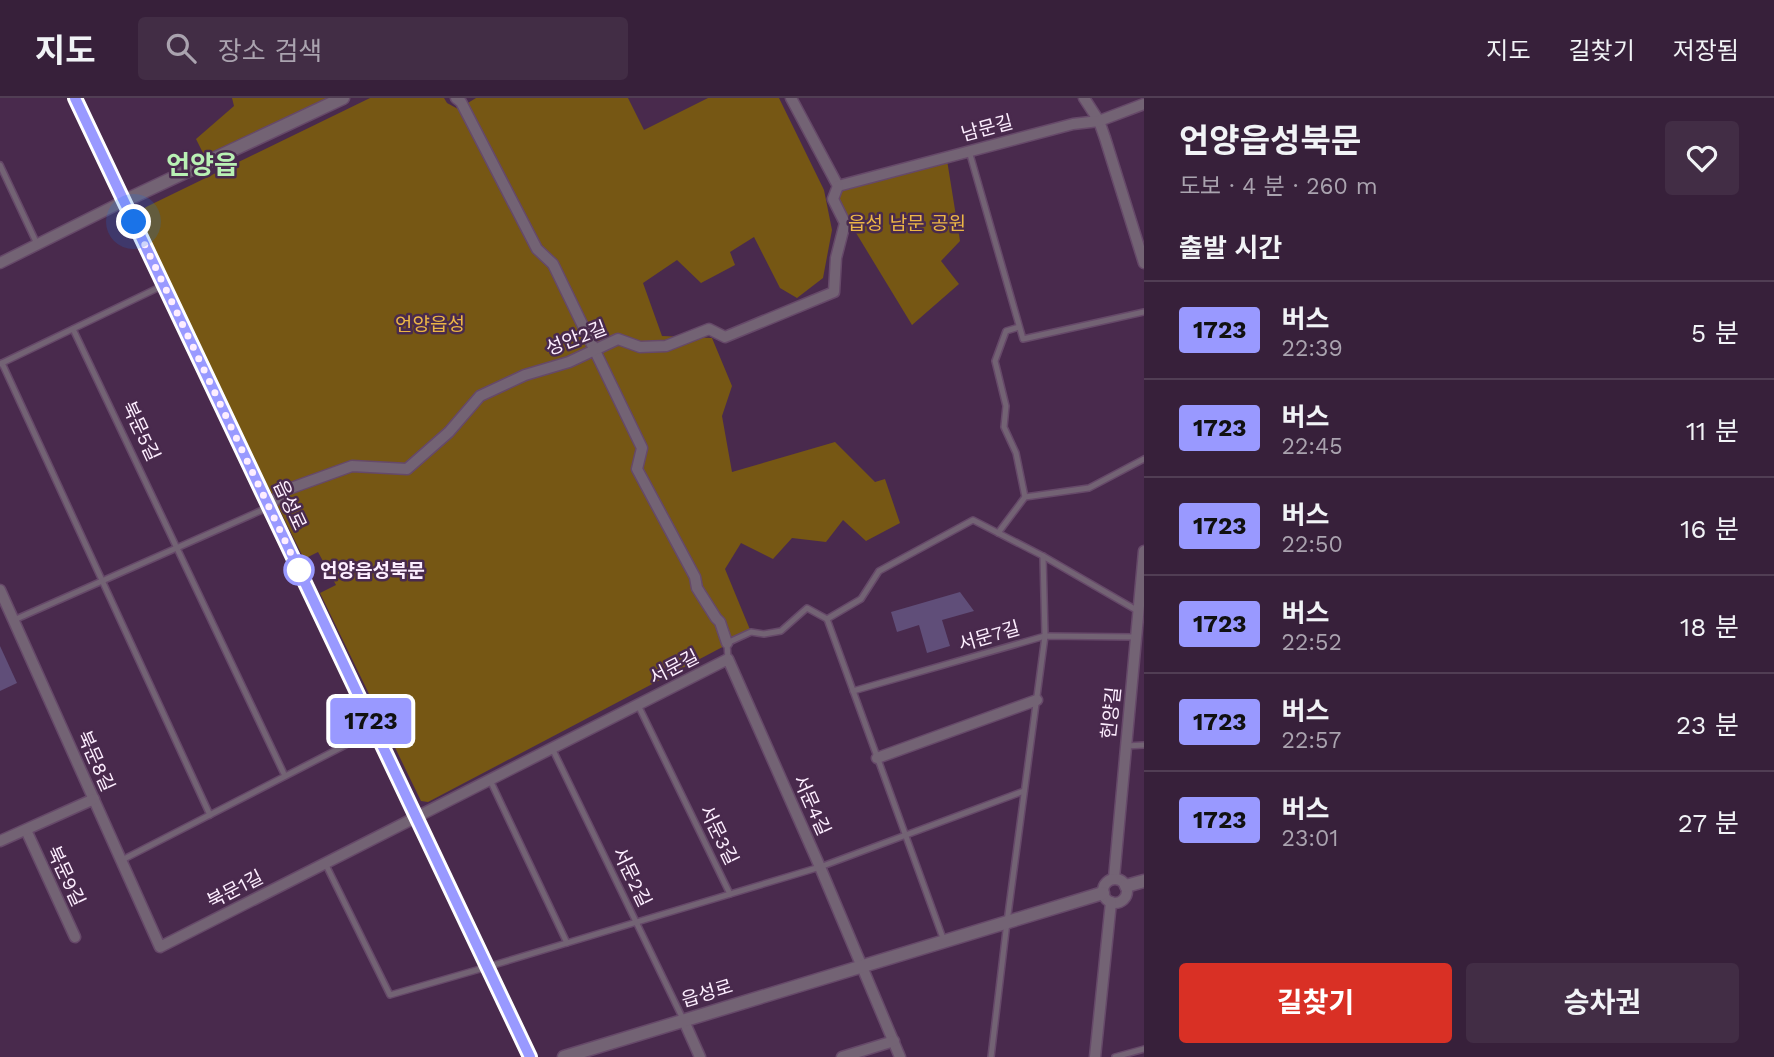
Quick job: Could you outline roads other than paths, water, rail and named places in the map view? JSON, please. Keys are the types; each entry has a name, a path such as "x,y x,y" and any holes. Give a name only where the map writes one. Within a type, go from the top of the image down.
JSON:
{"street":[{"name":"읍성로","path":"75,98 530,1057"},
{"path":"0,263 124,201 343,98"},
{"path":"456,98 461,102 537,249 553,264 642,448 637,469 695,577 697,587 720,622 727,643"},
{"path":"791,98 838,186"},
{"path":"1084,98 1099,121 1144,263"},
{"name":"남문길","path":"838,186 1073,124 1099,121 1144,104"},
{"name":"성안2길","path":"269,507 282,491 352,466 407,469 449,432 480,397 525,375 569,362 618,339 640,347 666,346 709,329 725,337 834,292 836,258 845,223 832,199 838,186"},
{"name":"헌양길","path":"1114,878 1126,746 1140,638 1138,611 1144,551"},
{"name":"북문8길","path":"0,590 160,947"},
{"name":"서문길","path":"416,817 728,659"},
{"name":"서문4길","path":"728,659 862,966"},
{"path":"877,758 1037,700"},
{"name":"북문9길","path":"0,841 94,799"},
{"name":"북문1길","path":"160,947 416,817"},
{"name":"북문9길","path":"26,830 75,937"},
{"path":"1095,1057 1107,898 1104,884 1114,878 1122,881 1127,892 1124,899 1117,903 1107,898"},
{"path":"1126,886 1144,881"},
{"name":"읍성로","path":"564,1057 1007,922 1107,898"},
{"path":"862,966 900,1057"},
{"path":"684,1021 700,1057"},
{"path":"842,1057 894,1041"}],"lane":[{"path":"969,151 1023,339 1144,312"},
{"path":"0,165 37,244"},
{"path":"164,285 1,364 210,815"},
{"path":"1019,327 1006,331 995,361 1006,406 1004,427 1016,453 1025,497"},
{"name":"북문5길","path":"74,329 285,776"},
{"path":"998,533 1025,497 1088,488 1144,459"},
{"path":"14,620 269,507"},
{"path":"827,619 861,599 879,571 973,520 1043,556 1138,611"},
{"path":"991,1057 1045,636 1043,556"},
{"path":"727,643 751,632 764,634 781,631 807,608 827,619 944,941"},
{"name":"서문7길","path":"853,691 1045,636 1140,638"},
{"name":"서문길","path":"727,643 728,659"},
{"name":"서문3길","path":"638,704 730,894 820,867 1024,791"},
{"path":"121,860 375,730"},
{"path":"1126,746 1144,746"},
{"name":"서문2길","path":"552,748 684,1021"},
{"path":"490,779 567,943"},
{"path":"326,863 390,995 730,894"},
{"path":"1115,1057 1144,1049"}],"place":[{"name":"언양읍성북문","path":"299,570"}],"district":[{"name":"언양읍","path":"202,165"}],"park label":[{"name":"읍성 남문 공원","path":"907,223"},
{"name":"언양읍성","path":"430,324"}]}
